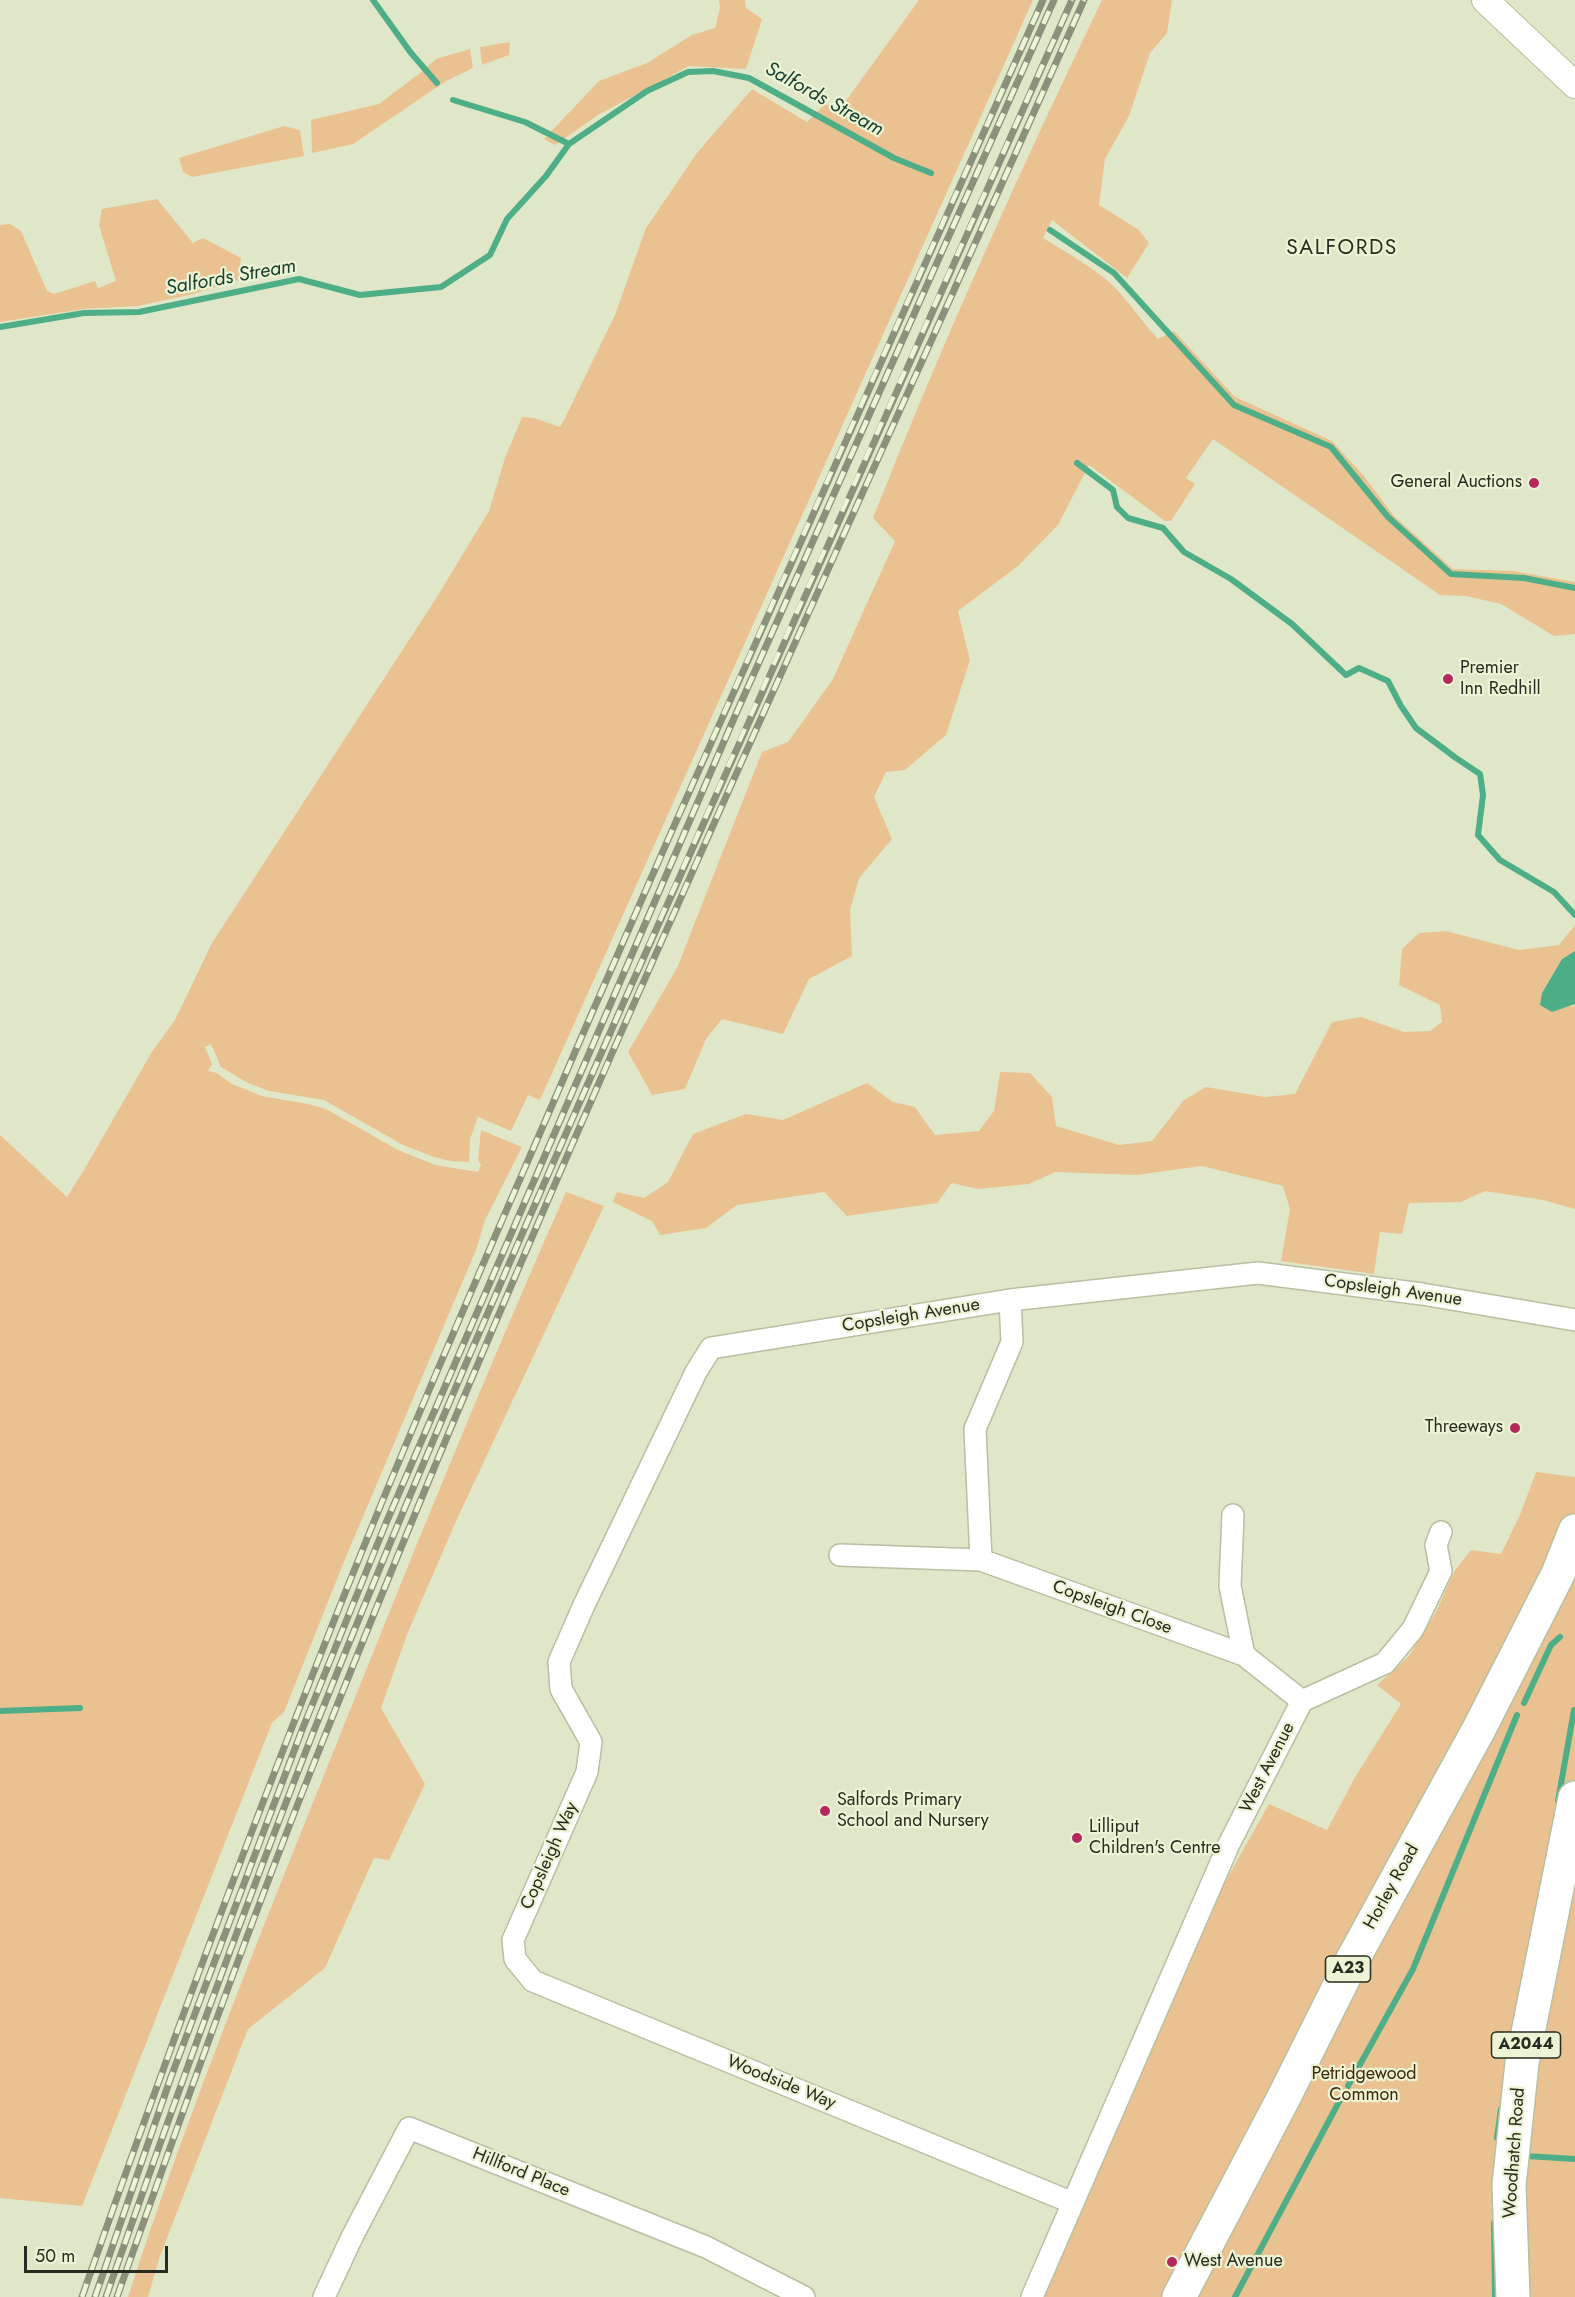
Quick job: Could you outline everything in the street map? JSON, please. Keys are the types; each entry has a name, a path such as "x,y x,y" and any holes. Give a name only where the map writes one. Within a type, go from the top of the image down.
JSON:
{"main road":[{"name":"A23","path":"1567,1580 1575,1531"},
{"name":"Horley Road","path":"1179,2297 1283,2099 1353,1959 1479,1729 1567,1580"},
{"name":"Woodhatch Road","path":"1512,2297 1509,2185 1522,2063 1575,1798"}],"street":[{"path":"1485,0 1575,85"},
{"name":"Copsleigh Avenue","path":"587,1772 591,1742 561,1689 559,1662 690,1383 711,1348 1010,1300 1258,1273 1422,1294 1575,1320"},
{"path":"981,1560 975,1429 1012,1342 1010,1300"},
{"path":"1233,1515 1230,1586 1244,1655"},
{"path":"1302,1701 1384,1663 1413,1629 1442,1571 1436,1545 1441,1532"},
{"name":"Copsleigh Close","path":"840,1555 981,1560 1244,1655 1302,1701"},
{"name":"West Avenue","path":"1032,2297 1229,1844 1302,1701"},
{"name":"Copsleigh Way","path":"513,1940 587,1772"},
{"name":"Woodside Way","path":"513,1940 515,1959 533,1981 1073,2203"},
{"name":"Hillford Place","path":"324,2297 409,2128 706,2247 804,2297"}],"green space":[{"path":"719,0 745,0 746,8 762,19 746,69 689,66 598,115 555,145 544,139 599,81 647,63 692,35 715,28 720,8"},
{"path":"919,0 1033,0 540,1100 528,1095 511,1131 478,1117 470,1139 469,1162 450,1161 403,1145 324,1100 269,1091 248,1083 221,1067 211,1044 205,1047 212,1064 208,1071 217,1073 232,1084 262,1096 326,1109 398,1150 435,1165 478,1172 481,1165 478,1160 481,1130 522,1147 485,1220 476,1250 345,1559 284,1712 272,1723 82,2206 0,2198 0,1135 67,1197 153,1050 175,1020 212,943 435,600 489,511 505,458 522,417 534,418 560,427 615,315 646,228 697,153 752,89 807,122 825,104 840,109"},
{"path":"1102,0 1172,0 1167,33 1150,53 1129,116 1105,159 1099,205 1139,230 1149,243 1127,278 1052,220 1043,238 1109,282 1158,339 1174,331 1235,397 1332,441 1363,475 1394,516 1453,569 1513,571 1575,582 1575,634 1554,636 1501,604 1466,596 1440,595 1213,439 1186,478 1195,484 1171,521 1165,521 1089,465 1058,525 1018,566 958,611 970,660 946,735 905,770 886,772 874,797 892,839 859,878 850,910 852,956 809,979 783,1034 722,1019 706,1039 685,1089 652,1095 628,1052 677,968 762,752 788,742 833,679 895,541 873,518 926,387 983,257"},
{"path":"510,42 509,55 482,65 480,47"},
{"path":"470,49 473,68 446,81 353,144 312,153 311,120 379,104 436,59"},
{"path":"284,126 300,130 304,156 192,177 183,172 179,158"},
{"path":"157,199 193,243 203,238 241,258 239,280 193,294 138,306 84,309 0,322 0,225 10,224 21,231 47,291 54,294 95,281 98,288 116,281 99,225 102,209"},
{"path":"1575,925 1575,951 1562,959 1542,993 1572,1007 1575,1004 1575,1209 1543,1200 1485,1191 1461,1202 1409,1203 1402,1234 1380,1232 1374,1274 1281,1261 1290,1209 1283,1186 1202,1166 1136,1175 1055,1172 1029,1184 978,1189 952,1183 937,1203 847,1216 824,1192 737,1205 706,1228 660,1235 652,1221 613,1202 617,1192 644,1198 668,1182 693,1134 746,1114 783,1120 867,1083 893,1102 915,1107 935,1135 979,1131 994,1111 1000,1072 1030,1073 1052,1097 1056,1126 1119,1145 1152,1141 1184,1100 1206,1087 1265,1097 1295,1094 1332,1022 1361,1017 1404,1032 1430,1031 1442,1022 1440,1005 1399,985 1402,949 1419,933 1446,931 1519,950 1559,945"},
{"path":"566,1192 604,1206 457,1519 408,1632 381,1708 425,1784 389,1860 374,1858 325,1968 248,2029 160,2256 148,2297 128,2297 174,2161 277,1893 445,1475"},
{"name":"Petridgewood Common","path":"1536,1472 1575,1477 1575,2297 1042,2297 1219,1893 1269,1804 1327,1830 1354,1779 1401,1704 1377,1685 1409,1656 1436,1612 1454,1572 1471,1550 1501,1554 1520,1515"}],"shaded area":[{"path":"1575,951 1575,1004 1552,1012 1540,1005 1542,993 1562,959"}],"waterway":[{"path":"373,0 411,53 437,83"},
{"name":"Salfords Stream","path":"0,327 84,313 139,312 299,279 360,295 441,287 490,255 507,219 546,176 569,144 647,91 688,72 713,71 749,78 894,158 931,173"},
{"path":"453,100 525,122 569,144"},
{"name":"Salfords Stream","path":"1050,230 1114,273 1234,405 1331,447 1388,517 1451,574 1524,578 1575,588"},
{"path":"1077,463 1113,490 1117,507 1128,518 1163,528 1184,552 1231,579 1292,624 1346,675 1359,668 1388,681 1416,728 1480,774 1483,795 1478,835 1500,860 1554,892 1575,915"},
{"path":"1524,1703 1551,1645 1560,1637"},
{"path":"0,1711 80,1708"},
{"path":"1558,1801 1574,1710"},
{"path":"1348,2086 1413,1969 1517,1715"},
{"path":"1235,2297 1340,2100"},
{"path":"1497,2138 1501,2109"},
{"path":"1526,2156 1575,2159"},
{"path":"1494,2223 1495,2297"}],"railway":[{"path":"82,2297 151,2102 259,1812 399,1462 641,900 1043,0"},
{"path":"95,2297 171,2077 302,1730 386,1523 735,716 1054,0"},
{"path":"106,2297 207,2014 286,1803 425,1459 678,880 1072,0"},
{"path":"117,2297 271,1873 415,1514 507,1296 696,863 1084,0"}],"place":[{"name":"General Auctions","path":"1534,483"},
{"name":"Premier Inn Redhill","path":"1448,679"},
{"name":"Threeways","path":"1515,1428"},
{"name":"Salfords Primary School and Nursery","path":"825,1811"},
{"name":"Lilliput Children's Centre","path":"1077,1838"},
{"name":"West Avenue","path":"1172,2262"}],"district":[{"name":"SALFORDS","path":"1342,249"}]}
